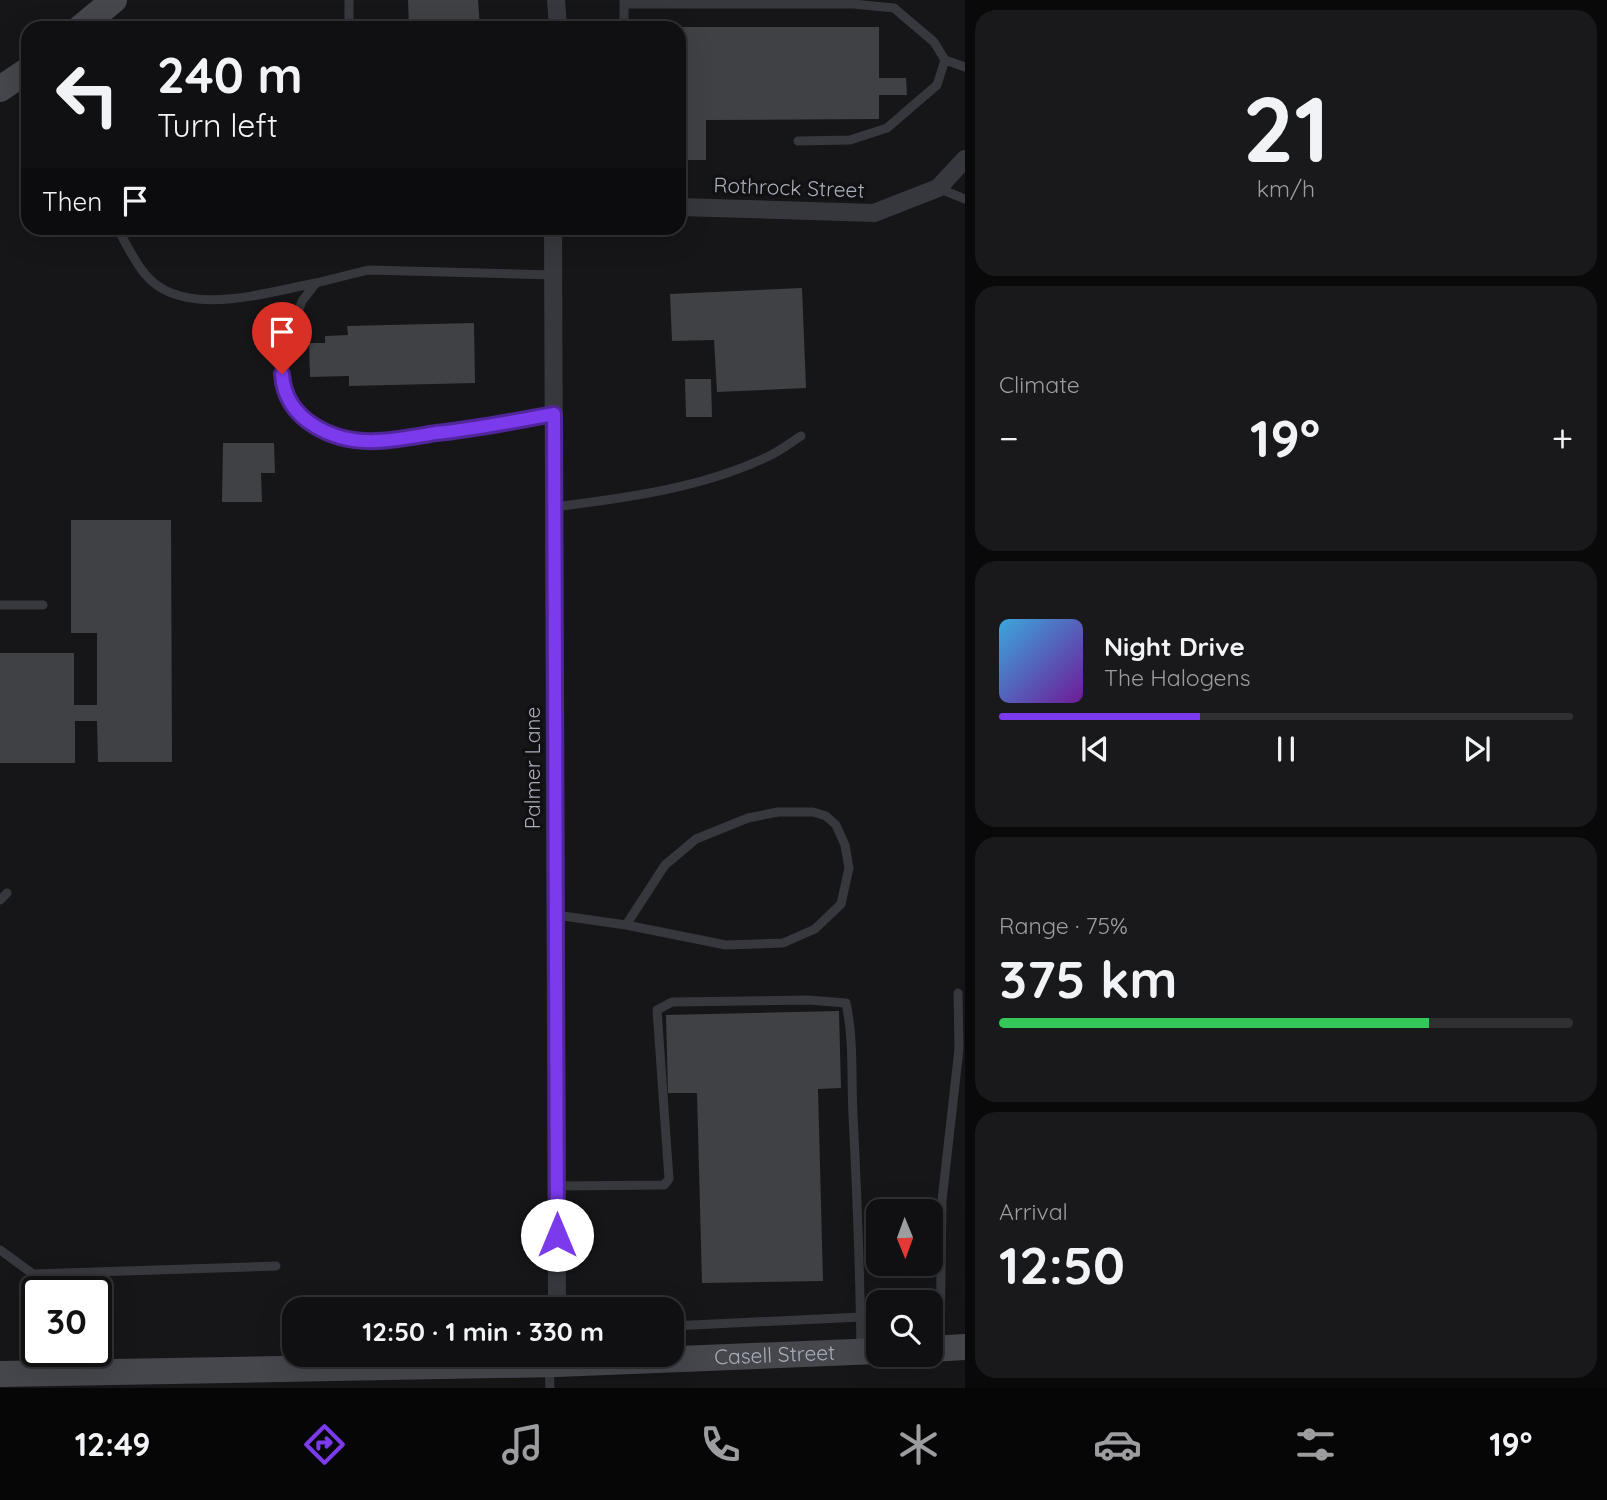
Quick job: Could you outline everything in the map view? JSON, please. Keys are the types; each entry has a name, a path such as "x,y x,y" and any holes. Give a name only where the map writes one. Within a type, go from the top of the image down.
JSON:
{"street":[{"path":"88,21 114,0"},
{"path":"556,0 558,21"},
{"name":"Rothrock Street","path":"686,207 874,213 938,188 965,159"},
{"name":"Palmer Lane","path":"553,235 557,1297"},
{"name":"Casell Street","path":"0,1374 553,1368 866,1351"}],"lane":[{"path":"349,0 349,21"},
{"path":"624,21 624,2 853,4 894,8 934,43 945,60 965,67"},
{"path":"798,141 850,140 887,128 937,85 945,60"},
{"path":"938,188 965,199"},
{"path":"121,235 146,276 164,290 183,299 219,300 316,283 368,270 554,275"},
{"path":"316,283 302,301 281,358 283,389 306,423 340,436 375,441 478,428 554,414"},
{"path":"555,507 613,500 698,482 768,456 801,436"},
{"path":"0,605 43,606"},
{"path":"556,915 625,925 726,945 783,943 815,929 841,904 849,868 845,845 836,825 826,816 813,812 778,812 748,818 696,839 665,865 625,925"},
{"path":"945,1348 942,1200 959,1049 958,993"},
{"path":"557,1186 664,1185 669,1179 657,1010 672,1002 808,1000 846,1003 852,1030 851,1076 862,1281 861,1317 866,1336"},
{"path":"0,1250 33,1274 276,1266"},
{"path":"684,1325 861,1317"}],"building":[{"path":"408,0 478,0 480,21 409,21"},
{"path":"686,27 879,27 879,78 906,78 907,95 879,95 879,119 706,120 706,160 686,160"},
{"path":"802,288 806,388 717,392 714,340 672,341 670,294"},
{"path":"474,323 475,383 349,386 349,376 310,377 309,343 325,343 325,336 348,335 347,326"},
{"path":"685,379 711,379 712,417 686,417"},
{"path":"223,443 274,443 275,473 261,473 262,502 222,502"},
{"path":"71,520 171,520 172,762 98,762 97,721 75,721 75,763 0,763 0,653 74,653 74,705 97,705 97,633 71,633"},
{"path":"839,1011 841,1088 818,1089 823,1281 702,1283 697,1093 668,1093 666,1015"}],"route":[{"path":"282,374 283,389 306,423 340,436 375,441 478,428 554,414 557,1235"}]}
